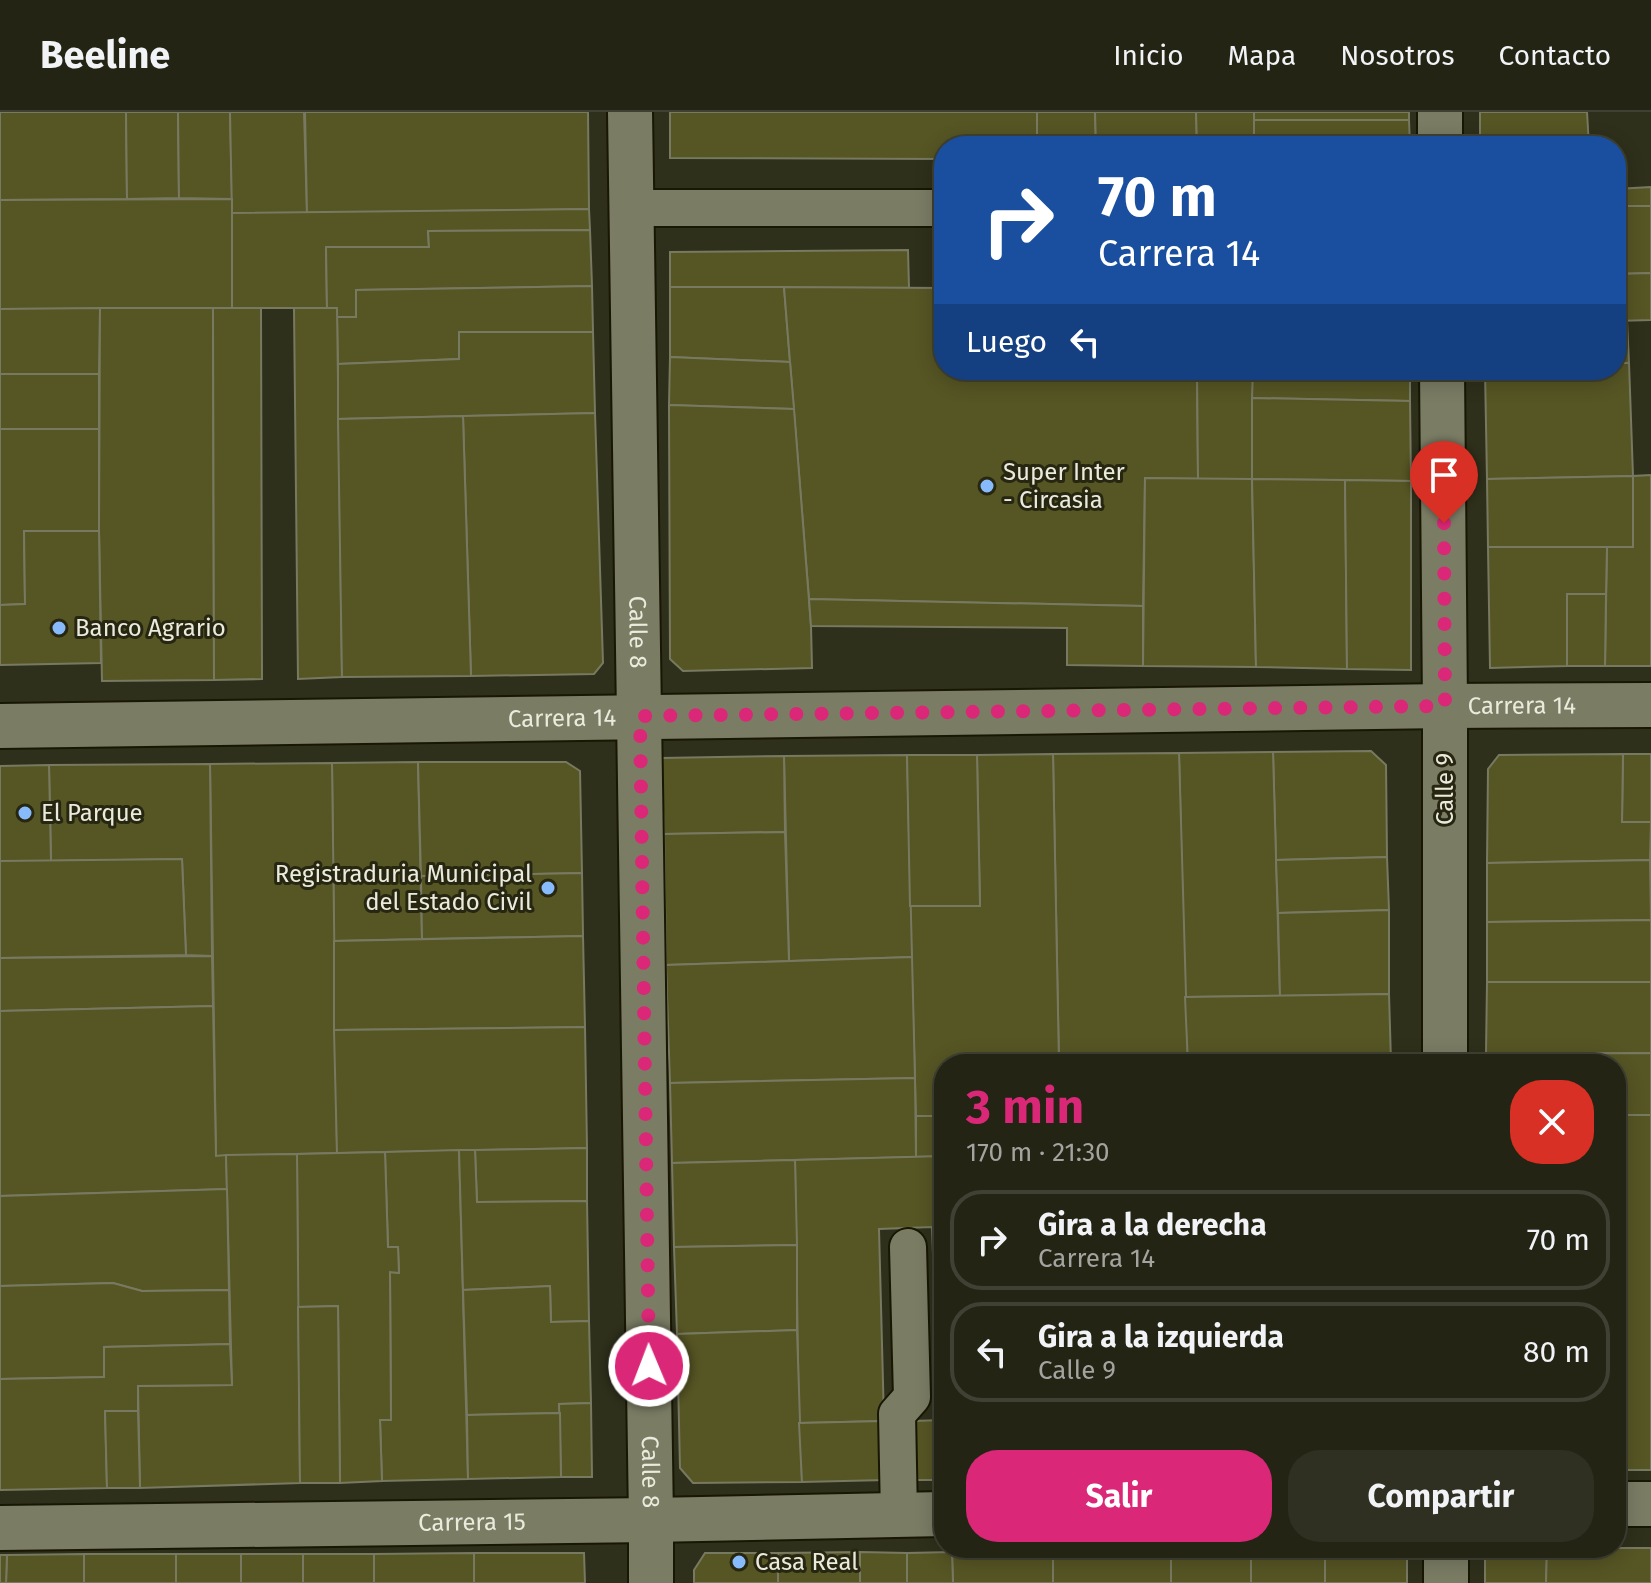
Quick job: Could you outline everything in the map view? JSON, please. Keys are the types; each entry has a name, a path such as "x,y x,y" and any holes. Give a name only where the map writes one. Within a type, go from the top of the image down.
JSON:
{"main road":[{"name":"Calle 8","path":"630,112 651,1583"},
{"path":"1440,112 1440,136"},
{"name":"Calle 9","path":"1442,380 1445,1054"},
{"name":"Carrera 14","path":"0,726 1651,705"},
{"path":"1626,1504 1651,1504"},
{"name":"Carrera 15","path":"0,1528 934,1514"},
{"path":"1446,1558 1446,1583"}],"lane":[{"path":"632,208 934,208"},
{"path":"899,1515 897,1414 912,1397 908,1247"}],"building":[{"path":"0,112 126,112 127,199 0,200"},
{"path":"126,112 178,112 179,198 127,199"},
{"path":"178,112 230,112 232,199 179,198"},
{"path":"230,112 304,112 307,213 232,213"},
{"path":"305,112 588,112 589,209 307,213"},
{"path":"670,112 1037,112 1037,136 934,136 934,159 670,158"},
{"path":"1037,112 1095,112 1096,136 1037,136"},
{"path":"1095,112 1196,112 1197,136 1096,136"},
{"path":"1196,112 1254,112 1254,136 1197,136"},
{"path":"1254,112 1409,112 1409,120 1254,120"},
{"path":"1480,112 1587,112 1588,136 1480,136"},
{"path":"1254,120 1409,120 1410,136 1254,136"},
{"path":"1651,187 1651,206 1626,206 1626,188"},
{"path":"232,199 232,308 0,309 0,200"},
{"path":"1626,206 1651,206 1651,273 1626,274"},
{"path":"589,209 590,230 428,231 429,247 326,247 327,308 232,308 232,213"},
{"path":"590,230 592,286 356,290 356,317 337,317 337,308 327,308 326,247 429,247 428,231"},
{"path":"908,250 909,288 670,287 670,252"},
{"path":"1651,273 1651,320 1626,321 1626,274"},
{"path":"592,286 593,332 459,332 459,359 338,364 337,317 356,317 356,290"},
{"path":"670,287 784,287 790,362 670,357"},
{"path":"784,287 934,288 934,380 1197,380 1198,479 1145,478 1143,606 809,599"},
{"path":"100,308 99,374 0,374 0,309"},
{"path":"100,308 213,308 214,680 102,681"},
{"path":"213,308 261,308 262,679 214,680"},
{"path":"294,308 337,308 342,677 298,679"},
{"path":"1626,321 1627,321 1629,363 1626,363"},
{"path":"459,332 593,332 595,413 338,419 338,364 459,359"},
{"path":"670,357 790,362 794,409 669,405"},
{"path":"1626,363 1629,363 1633,476 1487,479 1485,380 1626,380"},
{"path":"0,374 99,374 99,429 0,429"},
{"path":"1197,380 1253,380 1252,479 1198,479"},
{"path":"1253,380 1410,380 1410,401 1252,398"},
{"path":"1252,398 1410,401 1411,481 1252,479"},
{"path":"669,405 794,409 812,668 683,671 670,659"},
{"path":"595,413 603,663 594,674 471,676 463,416"},
{"path":"463,416 471,676 342,677 338,419"},
{"path":"0,429 99,429 99,531 24,531 25,604 0,605"},
{"path":"1651,475 1651,666 1605,666 1607,547 1633,547 1633,476"},
{"path":"1633,476 1633,547 1488,547 1487,479"},
{"path":"1145,478 1252,479 1256,667 1143,666"},
{"path":"1252,479 1345,480 1347,669 1256,667"},
{"path":"1345,480 1411,481 1411,670 1347,669"},
{"path":"24,531 99,531 101,663 0,665 0,605 25,604"},
{"path":"1488,547 1607,547 1606,594 1567,594 1567,666 1490,668"},
{"path":"1567,594 1606,594 1605,666 1567,666"},
{"path":"809,599 1143,606 1143,666 1067,665 1067,628 811,626"},
{"path":"1371,751 1386,765 1387,857 1276,860 1273,752"},
{"path":"1273,752 1280,996 1185,997 1179,753"},
{"path":"1179,753 1188,1054 1059,1054 1053,754"},
{"path":"1053,754 1059,1054 934,1054 934,1116 916,1116 910,906 980,906 977,755"},
{"path":"1623,754 1651,754 1651,822 1622,822"},
{"path":"1623,754 1622,822 1651,822 1650,860 1487,863 1488,769 1499,755"},
{"path":"907,755 912,957 789,961 784,756"},
{"path":"907,755 977,755 980,906 910,906"},
{"path":"784,756 785,832 664,834 661,758"},
{"path":"418,762 422,939 334,941 332,763"},
{"path":"418,762 566,762 580,771 582,873 421,876"},
{"path":"332,763 337,1153 216,1156 210,764"},
{"path":"210,764 212,956 186,955 182,859 51,861 49,765"},
{"name":"El Parque","path":"49,765 51,861 0,861 0,766"},
{"path":"785,832 789,961 666,965 664,834"},
{"path":"1387,857 1389,910 1278,913 1276,860"},
{"path":"182,859 186,955 0,958 0,861"},
{"path":"1650,860 1651,920 1487,922 1487,863"},
{"path":"582,873 583,936 422,939 421,876"},
{"path":"1389,910 1389,994 1280,996 1278,913"},
{"path":"1651,920 1651,982 1487,982 1487,922"},
{"path":"583,936 585,1027 334,1030 334,941"},
{"path":"212,956 213,1006 0,1011 0,958"},
{"path":"912,957 915,1078 670,1083 666,965"},
{"path":"1487,982 1651,982 1651,1053 1486,1054"},
{"path":"1389,994 1391,1054 1188,1054 1185,997"},
{"path":"213,1006 216,1156 226,1155 227,1189 0,1196 0,1011"},
{"path":"585,1027 587,1148 337,1153 334,1030"},
{"path":"1651,1053 1651,1115 1626,1115 1626,1054 1486,1054"},
{"path":"915,1078 916,1157 672,1163 670,1083"},
{"path":"1626,1115 1651,1115 1651,1470 1626,1470"},
{"path":"916,1116 934,1116 934,1156 916,1157"},
{"path":"587,1148 587,1201 477,1202 475,1150"},
{"path":"459,1150 468,1479 382,1481 380,1420 391,1420 390,1272 399,1273 398,1247 388,1247 385,1152"},
{"path":"459,1150 475,1150 477,1202 587,1201 589,1321 551,1322 550,1286 463,1290"},
{"path":"385,1152 388,1247 398,1247 399,1273 390,1272 391,1420 380,1420 382,1481 340,1483 338,1306 298,1307 297,1154"},
{"path":"297,1154 300,1483 140,1488 138,1386 232,1385 226,1155"},
{"path":"934,1156 934,1282 932,1227 879,1229 884,1421 799,1423 795,1160"},
{"path":"795,1160 797,1245 674,1247 672,1163"},
{"path":"227,1189 229,1290 142,1291 113,1283 0,1286 0,1196"},
{"path":"797,1245 797,1330 677,1334 674,1247"},
{"path":"113,1283 142,1291 229,1290 230,1344 104,1347 104,1377 0,1379 0,1286"},
{"path":"550,1286 551,1322 589,1321 591,1403 559,1404 560,1413 467,1415 463,1290"},
{"path":"338,1306 340,1483 300,1483 298,1307"},
{"path":"797,1330 802,1482 693,1483 680,1468 677,1334"},
{"path":"230,1344 232,1385 138,1386 138,1411 105,1411 107,1488 0,1490 0,1379 104,1377 104,1347"},
{"path":"591,1403 592,1477 561,1477 559,1404"},
{"path":"105,1411 138,1411 140,1488 107,1488"},
{"path":"560,1413 561,1477 468,1479 467,1415"},
{"path":"934,1420 934,1480 915,1480 912,1421"},
{"path":"884,1421 885,1480 802,1482 799,1423"},
{"path":"1626,1548 1651,1548 1651,1583 1546,1583 1547,1558 1626,1558"},
{"path":"860,1552 907,1553 907,1583 860,1583"},
{"path":"860,1552 860,1583 778,1583 778,1553"},
{"path":"934,1552 934,1558 952,1558 953,1583 907,1583 907,1553"},
{"path":"474,1553 474,1583 374,1583 374,1554"},
{"path":"474,1553 584,1553 585,1583 474,1583"},
{"name":"Casa Real","path":"705,1553 778,1553 778,1583 694,1583 694,1570"},
{"path":"84,1554 84,1583 6,1583 7,1555"},
{"path":"84,1554 176,1554 176,1583 84,1583"},
{"path":"176,1554 241,1554 241,1583 176,1583"},
{"path":"241,1554 303,1554 303,1583 241,1583"},
{"path":"303,1554 374,1554 374,1583 303,1583"},
{"path":"0,1555 7,1555 6,1583 0,1583"},
{"path":"952,1558 1053,1558 1053,1583 953,1583"},
{"path":"1053,1558 1171,1558 1171,1583 1053,1583"},
{"path":"1171,1558 1251,1558 1251,1583 1171,1583"},
{"path":"1251,1558 1325,1558 1325,1583 1251,1583"},
{"path":"1325,1558 1407,1558 1407,1583 1325,1583"},
{"path":"1485,1558 1547,1558 1546,1583 1485,1583"}],"place":[{"name":"Super Inter - Circasia","path":"987,486"},
{"name":"Banco Agrario","path":"59,628"},
{"name":"El Parque","path":"25,813"},
{"name":"Registraduria Municipal del Estado Civil","path":"548,888"},
{"name":"Casa Real","path":"739,1562"}],"route":[{"path":"649,1366 640,716 1445,706 1444,523"}]}
